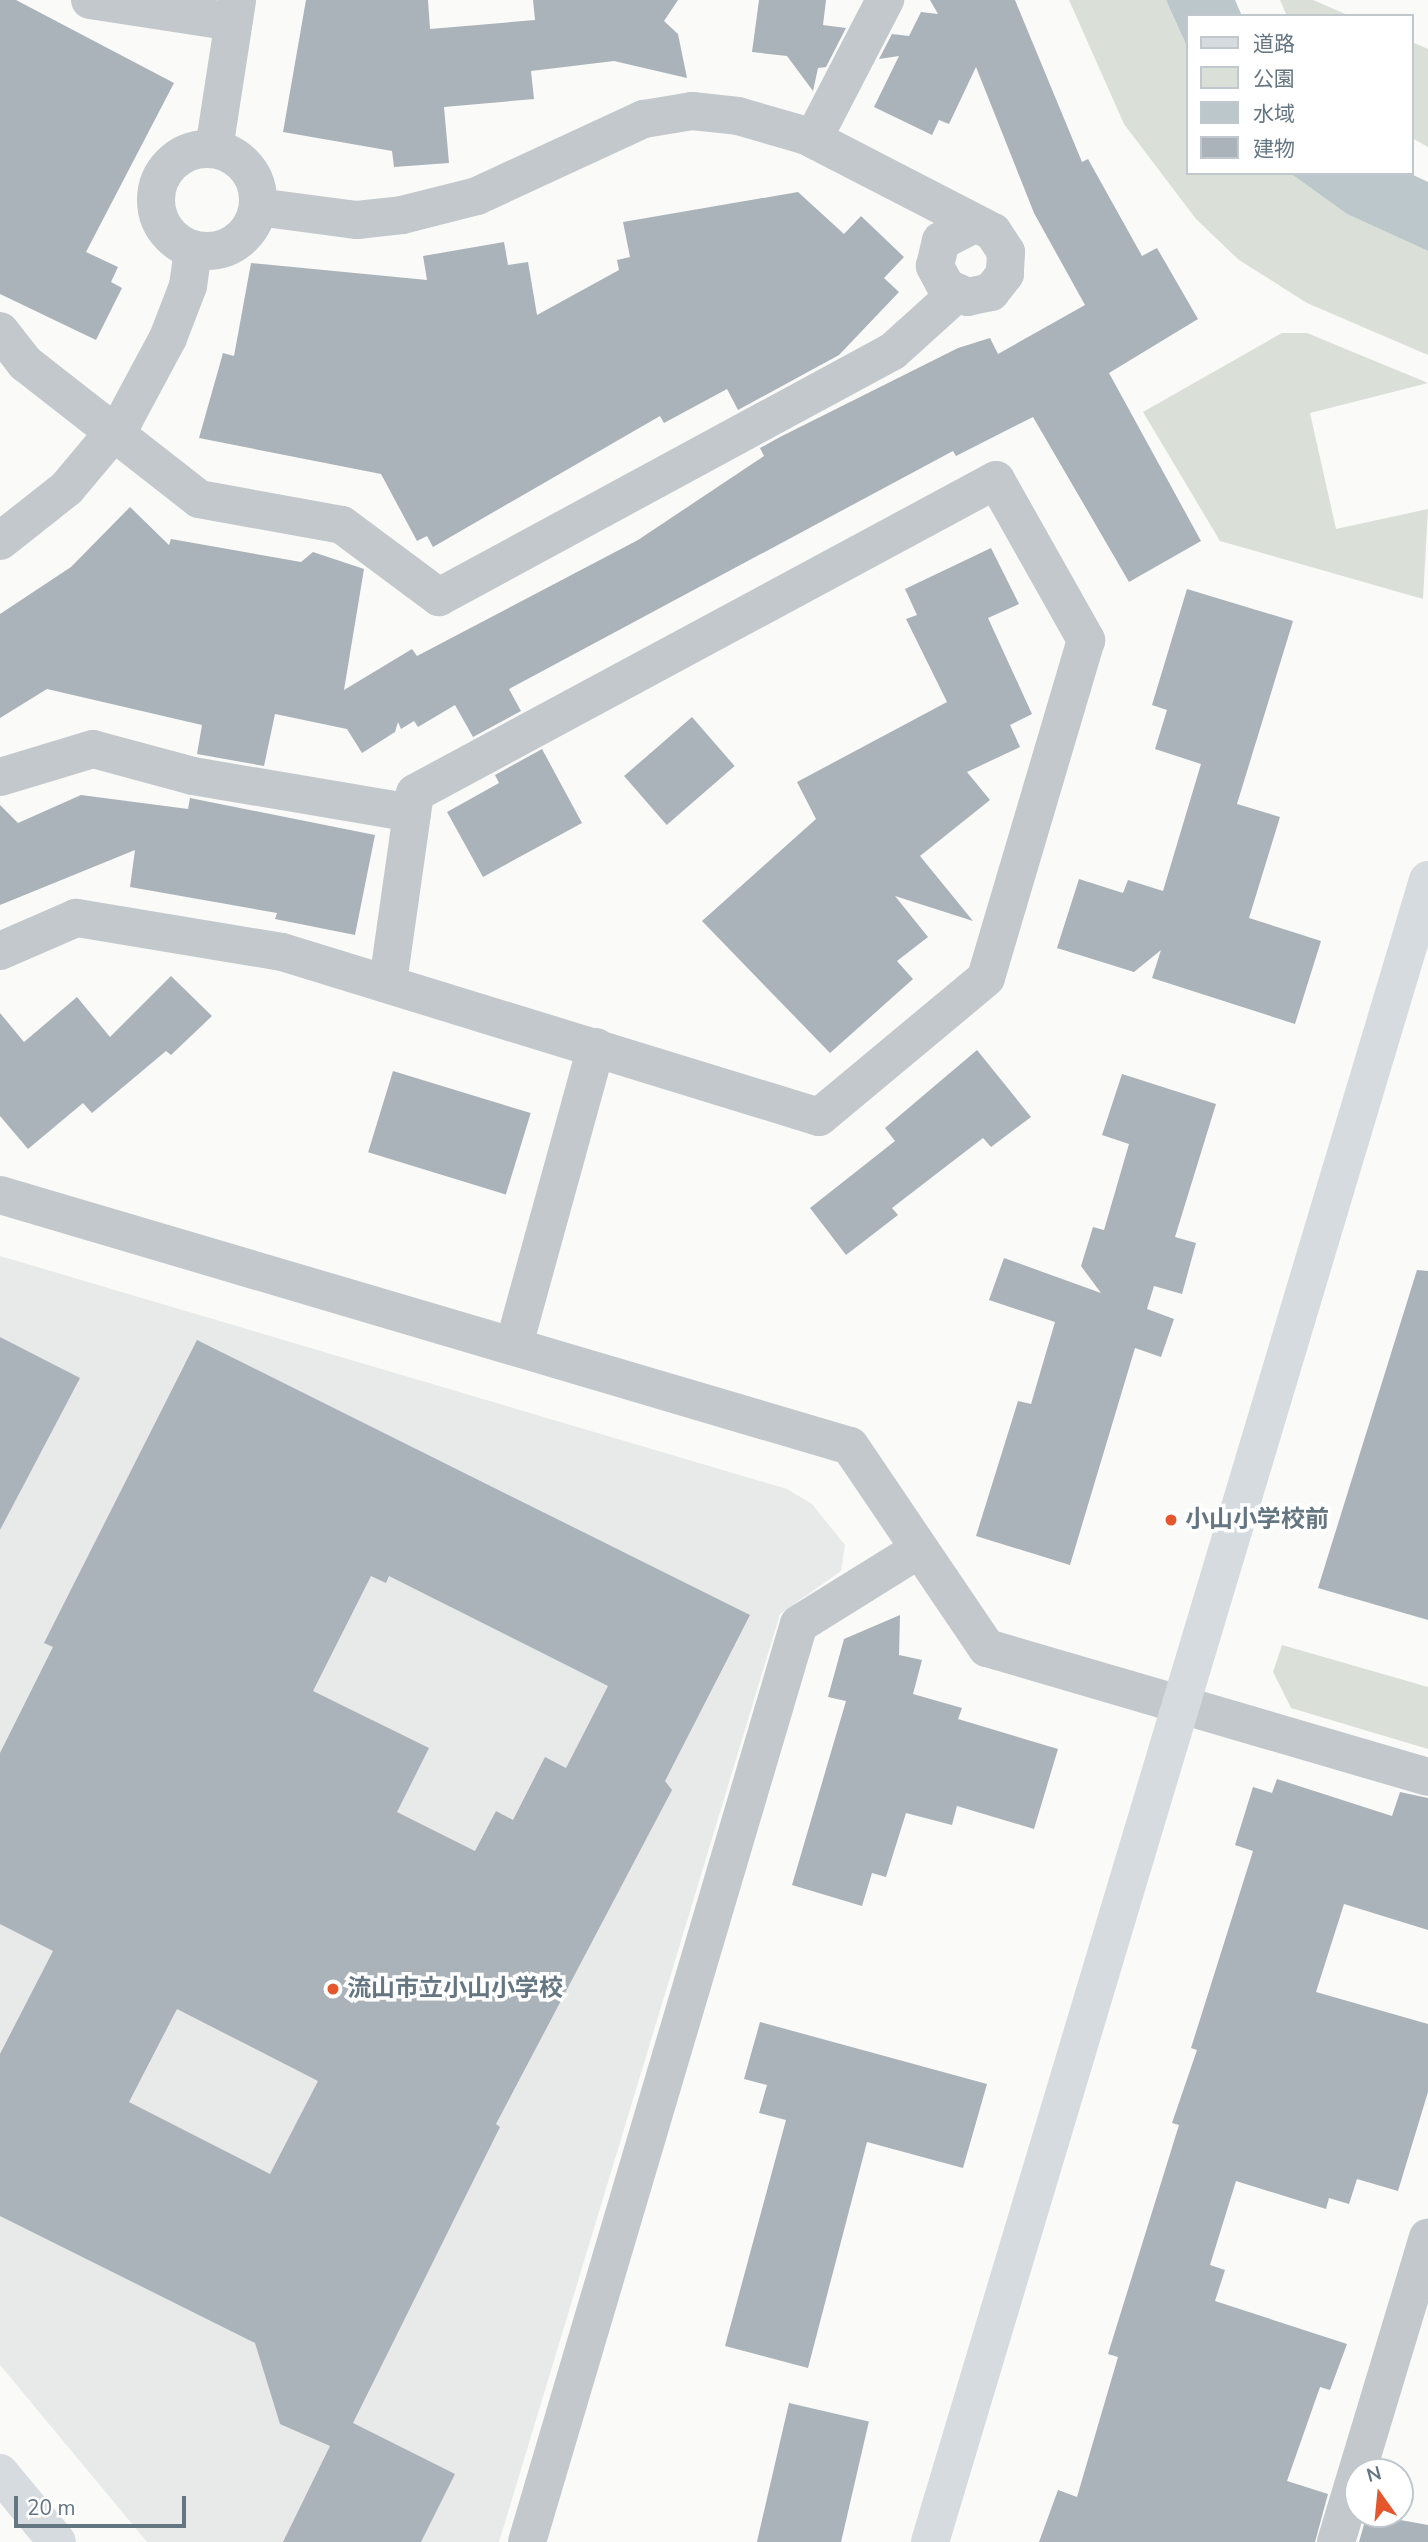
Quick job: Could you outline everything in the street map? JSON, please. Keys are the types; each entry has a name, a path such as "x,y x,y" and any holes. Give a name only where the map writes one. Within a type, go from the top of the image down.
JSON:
{"street":[{"path":"90,0 235,11 214,149"},
{"path":"813,139 886,0"},
{"path":"0,331 25,363 200,499 342,525 439,597 893,351 956,295 991,292 1005,274 1001,241 813,139 738,116 671,113 600,137 477,196 402,215 358,220 258,207"},
{"path":"214,149 248,169 258,207 237,241 216,251 192,249 159,220 156,189 184,153 214,149"},
{"path":"956,295 939,277 936,254 949,233 972,225"},
{"path":"0,541 67,488 115,433 168,338 188,286 192,249"},
{"path":"0,951 76,918 282,952 388,982 819,1117 986,978 1086,640 996,480 415,793 388,982"},
{"path":"0,777 93,749 193,776 412,813"},
{"path":"930,2542 1428,880"},
{"path":"514,1345 596,1047"},
{"path":"0,1195 850,1446 986,1648 1428,1777"},
{"path":"527,2542 799,1624 918,1550"},
{"path":"1336,2542 1428,2238"},
{"path":"0,2473 57,2542"}],"shaded area":[{"name":"流山市立小山小学校","path":"0,1256 787,1489 812,1504 845,1545 841,1571 780,1614 499,2542 147,2542 0,2365"}],"green space":[{"path":"1069,0 1166,0 1186,45 1186,175 1293,175 1347,214 1428,251 1428,355 1307,303 1239,260 1196,219 1124,124"},
{"path":"1280,0 1313,0 1345,14 1286,14"},
{"path":"1414,43 1428,49 1428,147 1414,139"},
{"path":"1282,333 1307,333 1428,383 1310,413 1336,529 1428,509 1423,599 1220,541 1143,412"},
{"path":"1282,1645 1428,1687 1428,1749 1291,1708 1273,1672"}],"water":[{"path":"1166,0 1235,0 1241,14 1186,14 1186,45"},
{"path":"1293,175 1413,175 1428,182 1428,251 1347,214"}],"building":[{"path":"0,0 16,0 174,83 86,252 118,267 111,282 122,288 96,340 0,294"},
{"path":"306,0 428,0 430,29 535,20 533,0 678,0 664,21 678,34 687,78 614,61 531,71 534,99 444,107 449,163 394,167 392,151 283,132"},
{"path":"759,0 826,0 823,25 846,28 826,67 818,68 813,91 787,56 752,52"},
{"path":"930,0 1015,0 1082,162 1088,159 1142,256 1157,248 1198,319 1109,373 1201,541 1129,582 1033,417 956,456 953,451 509,689 521,711 473,737 455,705 418,727 414,721 401,729 398,722 395,732 362,753 347,729 275,714 264,766 197,754 202,725 47,689 0,718 0,614 71,567 130,507 169,545 171,539 301,562 313,552 364,569 344,690 412,649 417,656 638,540 764,456 760,448 780,437 958,348 990,338 998,354 1085,305 1034,213 976,67 949,124 939,120 932,135 874,107 899,56 879,59 892,34 909,36 921,12 938,14"},
{"path":"798,192 844,234 861,216 904,257 884,278 899,292 839,355 738,410 727,389 664,423 660,416 433,547 427,536 417,541 381,474 199,438 223,353 234,356 251,263 427,280 423,256 504,242 508,265 528,262 537,315 619,270 617,260 630,257 623,222"},
{"path":"991,548 1019,604 988,618 1032,714 1010,725 1020,747 967,772 990,800 920,856 973,921 895,896 928,937 897,961 913,979 830,1053 702,921 816,819 797,782 947,702 906,619 917,615 905,589"},
{"path":"1187,589 1293,621 1237,804 1280,817 1249,918 1321,941 1295,1024 1152,978 1161,950 1134,972 1057,948 1079,879 1123,893 1128,880 1163,891 1201,764 1155,749 1167,710 1152,705"},
{"path":"692,717 735,766 667,825 624,776"},
{"path":"542,749 582,823 483,877 447,812 499,783 495,775"},
{"path":"81,795 188,809 190,798 375,835 355,935 275,919 277,913 130,887 135,850 0,905 0,805 18,823"},
{"path":"171,976 212,1016 171,1055 166,1051 92,1113 83,1103 28,1149 0,1116 0,1013 24,1042 77,997 110,1037"},
{"path":"977,1050 1031,1117 991,1147 983,1138 892,1208 898,1215 846,1255 810,1208 895,1141 885,1128"},
{"path":"393,1071 531,1113 506,1194 368,1152"},
{"path":"1122,1074 1216,1104 1175,1237 1196,1243 1182,1294 1154,1286 1147,1309 1174,1319 1161,1357 1135,1348 1070,1565 976,1536 1018,1401 1031,1404 1055,1322 989,1300 1004,1258 1101,1293 1081,1266 1093,1227 1104,1230 1129,1144 1102,1135"},
{"path":"1417,1270 1428,1271 1428,1620 1318,1588"},
{"path":"0,1337 80,1378 0,1530"},
{"path":"197,1340 750,1615 665,1781 672,1790 496,2124 500,2127 353,2423 455,2474 421,2542 283,2542 330,2446 280,2424 255,2343 0,2216 0,2054 53,1951 0,1924 0,1753 53,1647 44,1643","holes":["371,1576 386,1583 389,1576 608,1686 566,1768 545,1757 513,1820 496,1811 475,1851 397,1812 429,1748 313,1691","177,2009 318,2081 270,2174 129,2102"]},
{"path":"900,1615 899,1655 922,1660 913,1694 962,1708 958,1719 1058,1749 1034,1829 957,1806 952,1825 906,1813 886,1877 872,1873 862,1906 792,1885 846,1701 828,1697 844,1639"},
{"path":"1277,1779 1392,1816 1400,1792 1428,1798 1428,1930 1344,1904 1316,1992 1428,2024 1428,2092 1398,2191 1357,2179 1349,2204 1329,2198 1326,2209 1236,2181 1210,2265 1225,2270 1215,2301 1347,2344 1330,2390 1320,2387 1287,2481 1328,2494 1315,2542 1039,2542 1058,2490 1077,2497 1118,2357 1108,2354 1179,2125 1172,2123 1197,2050 1191,2048 1253,1851 1235,1845 1253,1787 1272,1793"},
{"path":"760,2022 987,2084 963,2168 867,2142 808,2368 725,2346 786,2120 759,2113 767,2085 744,2079"},
{"path":"789,2403 869,2421 841,2542 757,2542"},
{"path":"1414,2522 1428,2525 1428,2542 1359,2542 1363,2528 1414,2528"}],"place":[{"name":"小山小学校前","path":"1171,1520"},
{"name":"流山市立小山小学校","path":"333,1989"}]}
